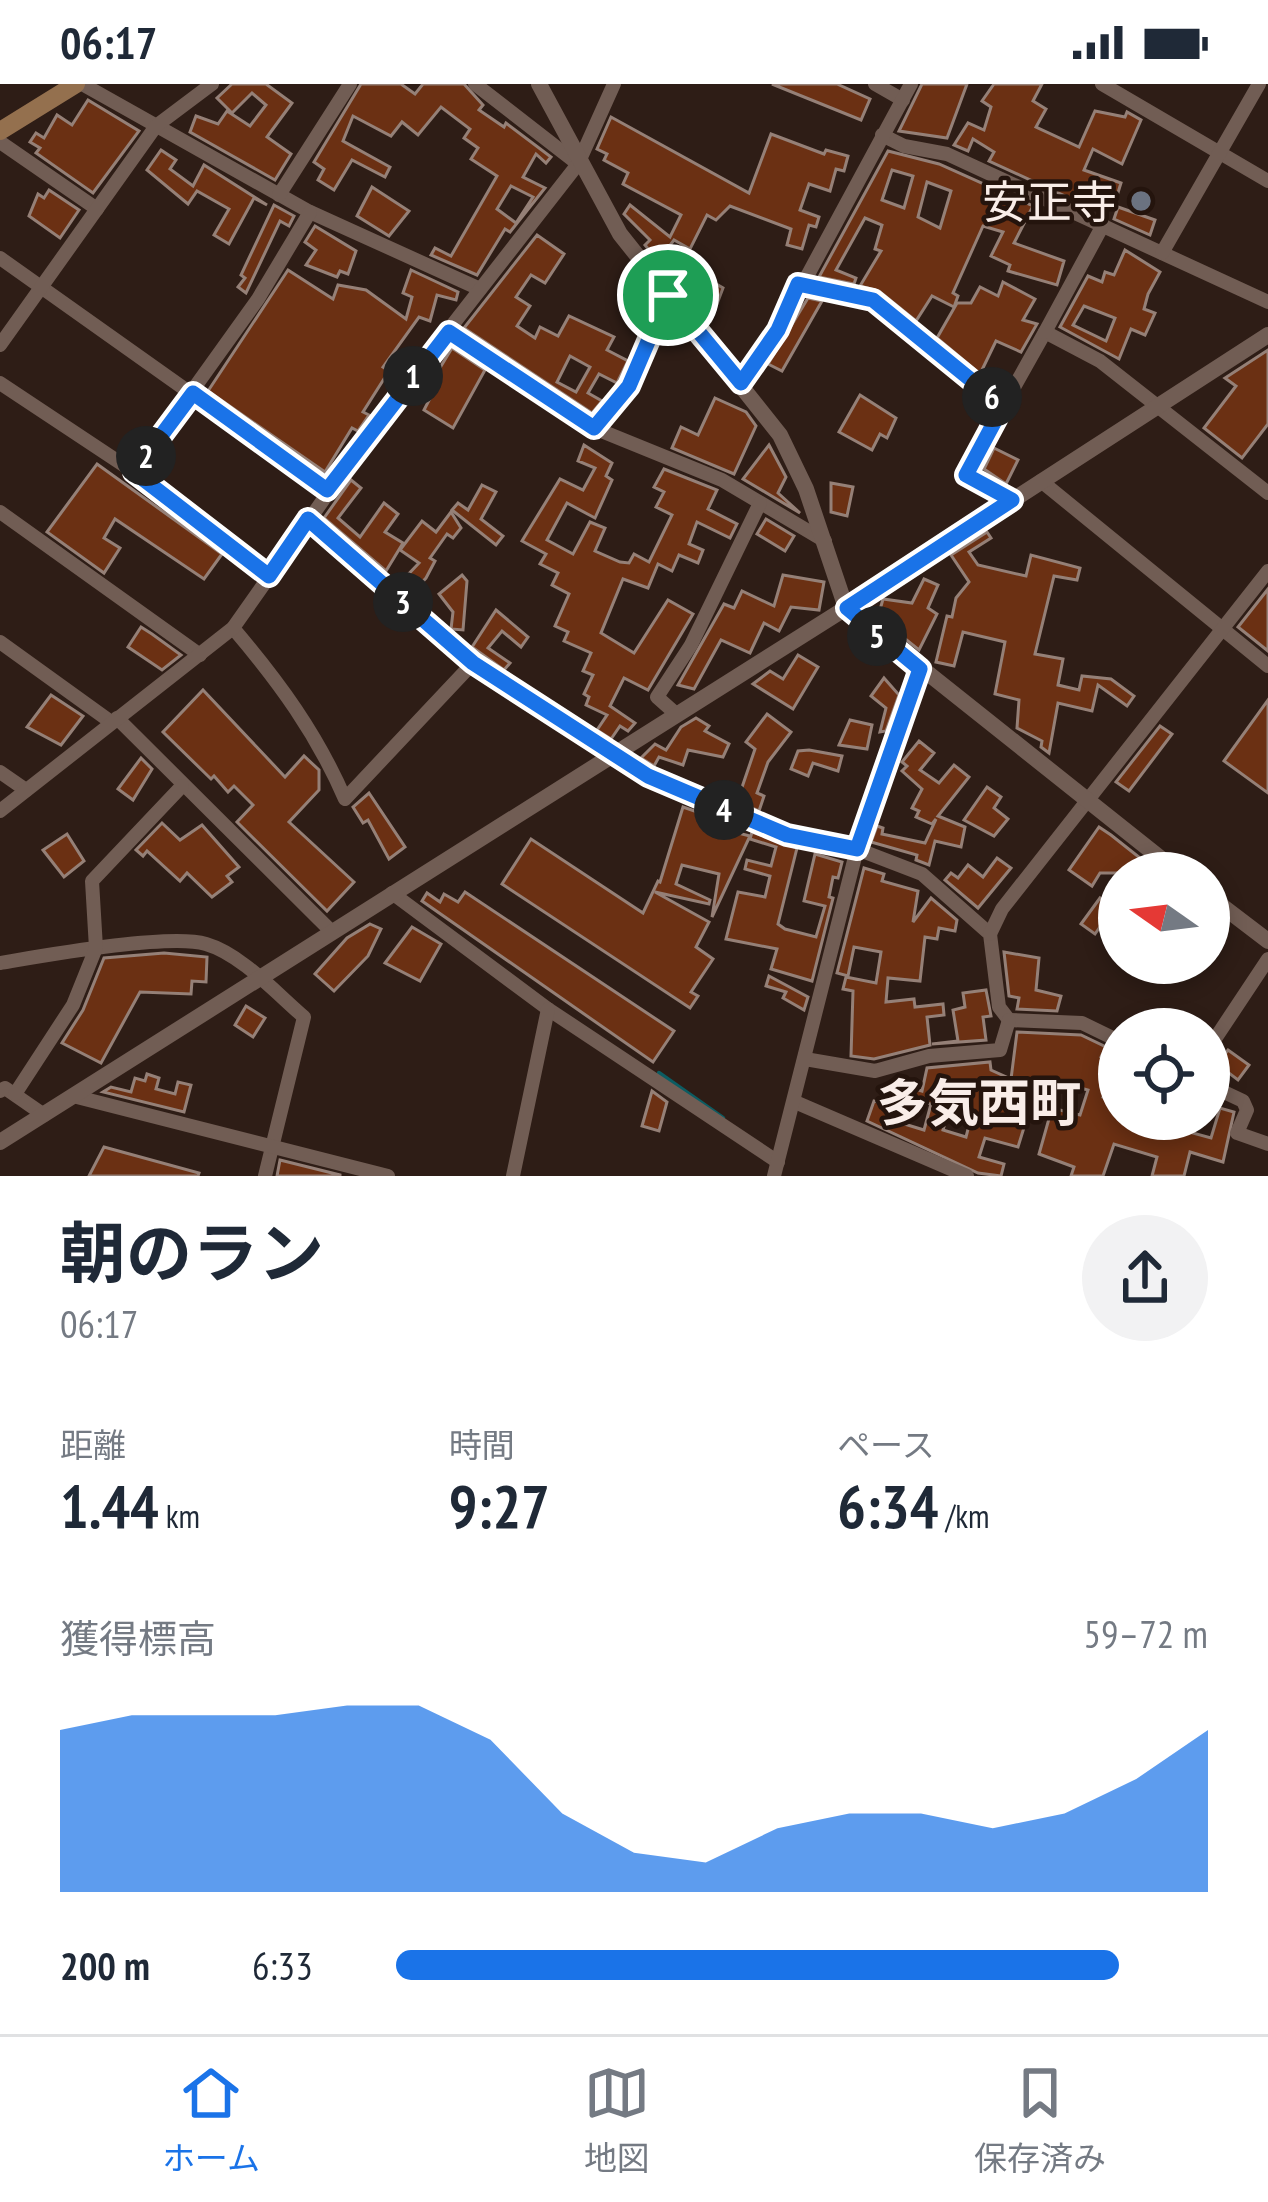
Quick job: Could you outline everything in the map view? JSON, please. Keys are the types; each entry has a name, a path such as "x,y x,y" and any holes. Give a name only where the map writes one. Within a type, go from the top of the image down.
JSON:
{"main road":[{"path":"0,130 80,84"}],"street":[{"path":"80,84 310,212 480,289"},
{"path":"0,345 156,126 212,84"},
{"path":"279,196 350,84"},
{"path":"475,84 578,164"},
{"path":"539,84 578,164 620,234 741,383 791,456 847,608 1151,852"},
{"path":"0,811 233,628 327,490 578,164 614,84"},
{"path":"875,84 903,100"},
{"path":"741,383 778,330 798,284 911,84"},
{"path":"1102,84 1268,181"},
{"path":"1162,253 1259,84"},
{"path":"883,135 904,146 947,154 1268,302"},
{"path":"0,142 97,209"},
{"path":"134,472 193,393 310,212"},
{"path":"1012,500 966,475 1103,226"},
{"path":"0,258 327,490"},
{"path":"798,284 873,300 1003,406"},
{"path":"594,428 629,386 668,295"},
{"path":"449,332 594,428 722,480 825,541"},
{"path":"1045,332 1100,361 1268,494"},
{"path":"0,1142 847,608 1268,334"},
{"path":"0,382 134,472 269,576"},
{"path":"1041,481 1268,666"},
{"path":"675,713 657,697 691,645 760,503"},
{"path":"0,512 200,655"},
{"path":"308,519 473,663 685,794 787,835 857,849 922,874 990,934"},
{"path":"806,1059 874,1072 929,1056 1000,1050 1010,1020 997,996 990,934 1002,909 1268,571"},
{"path":"233,628 280,683 325,752 345,800 473,663"},
{"path":"0,642 114,720 330,930"},
{"path":"392,892 548,1009 776,1169 857,849 920,669"},
{"path":"0,772 26,790"},
{"path":"44,1114 8,1092 73,1005 96,948 92,881 182,786"},
{"path":"1230,912 1268,941"},
{"path":"0,963 96,948 206,943 257,976 304,1017 265,1176"},
{"path":"1230,1016 1268,959"},
{"path":"513,1176 548,1009"},
{"path":"1010,1020 1082,1023 1098,1031"},
{"path":"1230,1095 1243,1101 1247,1110 1238,1133 1268,1144"},
{"path":"73,1096 388,1176"},
{"path":"795,1102 968,1176"}],"building":[{"path":"232,84 266,84 292,103 267,137 291,154 275,180 190,132 196,116 218,124 227,111 250,126 266,105 252,93 232,113 217,98"},
{"path":"361,84 401,84 415,94 423,84 464,84 483,105 479,110 504,127 506,123 551,157 546,163 536,154 523,177 545,188 510,232 505,229 477,275 431,255 435,248 451,256 497,176 471,159 478,148 464,138 470,129 441,107 418,135 402,122 391,136 353,116 343,141 390,167 385,177 352,160 334,190 318,180 324,169 314,162","holes":["511,186 533,197 516,223 497,209"]},
{"path":"772,84 837,84 870,99 861,120"},
{"path":"922,84 967,84 947,138 899,131"},
{"path":"994,84 1042,84 1033,101 1046,109 1036,127 1079,147 1095,111 1125,117 1127,112 1141,120 1122,164 1093,149 1084,170 1121,183 1116,199 1084,188 1076,201 989,161 994,152 973,139 968,151 954,145 968,123 984,130 991,107 982,101"},
{"path":"88,100 139,131 93,193 36,153 40,148 30,142 36,133 44,138 57,115 72,125"},
{"path":"611,117 749,193 771,134 824,154 826,150 848,156 844,171 836,169 830,191 809,184 800,210 819,217 816,227 809,225 802,249 787,245 791,229 730,206 716,220 707,215 690,249 674,240 658,261 645,245 650,240 624,214 630,205 670,237 681,215 623,184 628,173 604,160 607,154 597,149"},
{"path":"161,150 176,160 170,169 193,186 204,165 267,205 254,198 229,244 214,235 229,209 197,191 188,204 147,170"},
{"path":"888,151 939,164 1033,206 1014,243 1064,261 1057,285 1008,271 1010,265 991,256 1003,232 983,226 953,293 958,296 954,307 932,296 916,321 879,291 860,286 881,251 875,249 882,225 865,218 836,270 856,278 854,284 819,277","holes":["892,170 913,176 904,208 882,200","927,182 951,191 940,228 918,217"]},
{"path":"372,187 409,211 389,236 357,216"},
{"path":"49,190 79,210 60,238 29,216 38,194 44,198"},
{"path":"274,205 294,216 289,226 280,221 246,293 238,287 245,278 241,275"},
{"path":"1118,207 1155,220 1150,235 1114,219"},
{"path":"315,226 356,251 348,274 340,271 337,277 306,265 316,250 305,242"},
{"path":"537,235 564,254 545,283 531,275 516,297 530,306 517,326 535,338 540,327 558,336 569,316 614,337 607,350 628,361 617,383 599,374 588,393 602,401 592,413 464,328","holes":["570,356 590,367 576,392 557,382"]},
{"path":"1125,250 1160,272 1144,309 1155,313 1145,335 1131,329 1119,359 1060,327 1088,276 1102,282 1105,272 1114,275","holes":["1084,306 1115,318 1106,341 1073,325"]},
{"path":"288,270 333,299 338,285 366,290 406,319 412,297 403,293 411,270 458,292 456,300 437,295 430,321 419,317 383,367 389,371 363,412 369,415 358,431 352,428 325,472 208,391"},
{"path":"706,278 723,288 711,320 680,289 687,280 699,289"},
{"path":"1003,282 1035,299 1023,320 1037,324 1021,352 996,341 980,374 937,338 957,303 971,303 980,287 998,296"},
{"path":"808,298 822,301 782,371 768,364"},
{"path":"452,348 485,370 453,428 424,410 437,385 432,381"},
{"path":"1268,350 1268,424 1242,458 1204,428 1236,386 1225,378"},
{"path":"860,395 896,418 887,438 880,434 872,450 839,432"},
{"path":"715,398 746,412 756,426 734,474 672,448 681,427 698,435"},
{"path":"584,445 612,463 606,476 612,480 595,518 567,503 547,540 573,554 590,522 605,528 595,551 620,562 629,563 634,554 649,562 672,515 656,507 664,492 654,487 664,469 717,490 708,509 737,524 730,538 697,522 689,544 703,550 698,563 679,555 672,571 658,564 648,588 623,579 601,633 634,653 668,600 693,614 648,690 624,678 610,706 635,723 628,731 620,726 611,739 597,730 607,715 586,705 589,697 584,694 593,675 583,671 591,653 564,641 568,632 555,626 569,594 552,585 558,573 540,564 546,554 522,541 560,479 583,490 595,468 578,461"},
{"path":"769,445 786,477 778,493 800,513 743,479"},
{"path":"994,448 1018,460 1006,484 984,469"},
{"path":"97,464 222,554 204,579 115,519 104,538 120,548 104,573 47,532"},
{"path":"351,480 361,488 338,518 360,537 384,503 398,514 385,532 403,543 386,571 324,518"},
{"path":"831,483 853,487 847,516 831,512"},
{"path":"482,485 496,492 481,519 503,536 496,545 452,510 458,503 468,510"},
{"path":"451,512 461,528 453,538 447,534 430,558 435,561 426,578 411,594 400,583 419,563 400,550 422,521 436,532"},
{"path":"766,519 794,536 785,551 757,534"},
{"path":"987,532 991,538 969,552 978,565 1026,576 1031,555 1080,568 1077,580 1054,576 1035,654 1063,659 1058,685 1079,690 1082,676 1111,679 1134,696 1127,706 1098,685 1092,711 1058,703 1049,753 1041,747 1042,741 1017,728 1019,700 995,694 1005,642 963,632 954,666 936,662 947,616 952,617 956,598 969,582 951,555"},
{"path":"462,575 467,581 463,630 451,629 453,612 439,594"},
{"path":"783,575 824,582 819,610 791,607 779,631 764,623 750,653 721,640 694,689 678,685 724,604 734,608 742,591 774,606"},
{"path":"924,579 938,585 928,608 937,614 919,650 878,617 883,599 912,603"},
{"path":"1268,589 1268,651 1238,627"},
{"path":"496,610 528,637 521,647 502,631 488,648 510,663 504,670 472,647"},
{"path":"141,627 181,655 162,670 128,647"},
{"path":"798,655 818,667 793,709 753,684 770,671 783,679"},
{"path":"884,678 899,695 886,731 880,732 886,708 871,696"},
{"path":"203,690 285,777 304,756 319,770 319,790 289,822 354,882 327,911 237,822 253,805 234,786 228,792 214,776 211,779 163,732"},
{"path":"51,695 83,716 61,745 27,727"},
{"path":"1268,700 1268,793 1224,761"},
{"path":"767,714 791,732 768,762 757,793 764,796 759,811 737,802 755,749 746,742"},
{"path":"696,718 709,726 705,731 729,744 723,757 688,750 683,765 659,757 654,766 641,758 655,744 666,750 681,727"},
{"path":"850,720 872,725 867,749 839,745"},
{"path":"1160,726 1172,734 1129,791 1116,782"},
{"path":"919,741 934,753 920,770 939,783 954,765 969,777 938,816 965,827 961,847 935,841 929,865 916,860 917,855 871,842 877,826 883,828 882,834 925,843 936,819 932,824 916,817 919,811 912,808 922,789 902,771 907,766 902,762"},
{"path":"798,751 842,756 838,771 813,763 808,776 791,769"},
{"path":"141,758 152,769 133,800 118,789"},
{"path":"987,787 1001,797 994,808 1008,819 994,836 964,820"},
{"path":"369,793 405,847 389,859 368,820 363,823 353,807"},
{"path":"683,807 732,824 730,831 750,836 712,917 719,874 682,865 676,884 710,900 709,904 655,892 709,922 696,947 713,959 691,992 698,996 690,1008 502,884 531,839 643,913 660,882"},
{"path":"162,823 180,840 202,825 239,867 227,876 232,882 212,897 187,873 180,881 147,851 143,856 136,850"},
{"path":"1099,827 1132,852 1098,852 1098,876 1092,886 1069,870"},
{"path":"752,832 797,848 778,924 785,929 816,937 825,906 804,901 815,854 842,862 838,878 833,877 829,897 833,898 812,981 771,969 777,949 726,939 738,892 765,897 770,876 745,869 747,860 771,866 776,847 750,839"},
{"path":"67,834 84,861 64,877 43,850"},
{"path":"997,858 1011,868 978,908 945,880 951,873 958,878 968,865 983,877"},
{"path":"864,868 884,874 882,881 918,891 913,922 931,898 957,920 955,931 939,928 937,939 925,937 920,981 888,978 886,1002 914,999 915,1007 943,1004 944,1015 927,1017 930,1045 874,1059 851,1056 853,991 843,989 846,977 876,983 881,952 854,947 848,976 837,973"},
{"path":"465,892 674,1031 653,1062 422,901 427,893 440,902 444,894 458,902"},
{"path":"1098,901 1095,934 1081,924"},
{"path":"370,924 381,929 368,956 334,991 315,974 347,938"},
{"path":"412,927 441,944 420,981 385,963"},
{"path":"1004,952 1039,958 1036,990 1061,996 1057,1011 1017,1009 1019,998 1009,996"},
{"path":"164,953 207,957 206,982 192,981 191,994 140,992 101,1063 62,1043 83,1010 104,958"},
{"path":"769,976 808,997 804,1010 783,998 786,992 766,986"},
{"path":"986,990 991,1016 983,1017 986,1040 932,1044 958,1041 953,1010 965,1007 963,993"},
{"path":"246,1006 265,1018 253,1037 235,1025"},
{"path":"1017,1032 1081,1035 1098,1043 1098,1140 1228,1140 1223,1162 1190,1152 1184,1176 1152,1176 1157,1157 1114,1144 1103,1176 1071,1176 1074,1167 1039,1154 1052,1108 1080,1115 1088,1090 1059,1082 1048,1113 1030,1108 1018,1147 985,1138 979,1157 1004,1164 1001,1176 978,1173 867,1121 874,1101 882,1103 886,1085 909,1091 901,1123 924,1130 931,1104 909,1098 912,1088 922,1091 927,1068 990,1062 991,1070 1011,1079","holes":["949,1109 972,1114 966,1137 943,1130"]},
{"path":"1230,1051 1249,1065 1238,1080 1230,1074"},
{"path":"147,1074 159,1078 156,1089 175,1094 178,1082 191,1085 184,1112 103,1092 111,1087 131,1092 135,1078 145,1081"},
{"path":"652,1091 667,1102 659,1131 642,1126"},
{"path":"104,1147 199,1173 89,1176"},
{"path":"280,1160 340,1175 340,1176 277,1176"}],"waterway":[{"path":"659,1073 723,1118"}],"place":[{"name":"安正寺","path":"1141,201"}],"district":[{"name":"多気西町","path":"979,1102"}],"route":[{"path":"798,284 873,300 1003,406 966,475 1012,500 847,608 920,669 857,849 787,835 648,776 473,663 308,519 269,576 134,472 193,393 327,490 449,332 594,428 629,386 668,295 741,383 778,330 798,284"}]}
